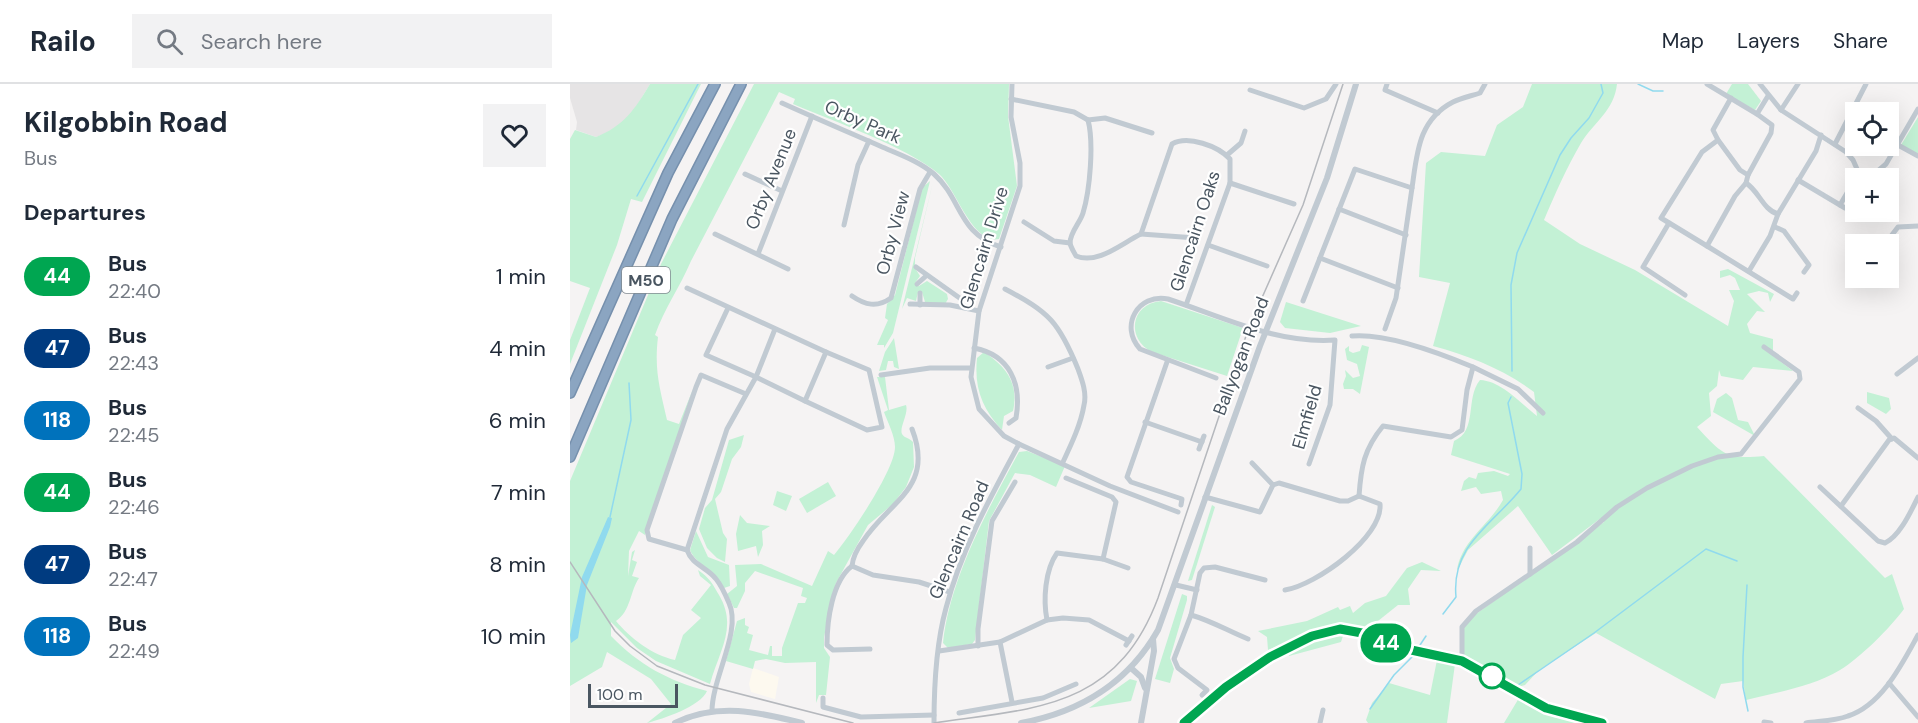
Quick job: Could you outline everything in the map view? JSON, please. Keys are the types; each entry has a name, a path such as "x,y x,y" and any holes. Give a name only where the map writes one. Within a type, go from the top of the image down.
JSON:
{"highway":[{"name":"M50","path":"570,393 668,173 715,84"},
{"name":"M50","path":"570,457 672,219 741,84"}],"street":[{"name":"Glencairn Drive","path":"1012,84 1011,117 1020,163 1020,186 980,311 971,368 972,387 979,409 1004,436 1019,444 1064,462 1110,486 1178,512"},
{"path":"1250,90 1304,108 1326,99 1336,84"},
{"name":"Ballyogan Road","path":"1022,723 1054,716 1106,690 1131,668 1153,639 1176,585 1205,497 1327,178 1356,84"},
{"path":"1388,84 1385,90 1438,112"},
{"path":"1385,329 1398,288 1420,139 1438,112 1456,101 1480,93 1485,84"},
{"path":"1707,84 1770,122 1773,129 1746,183 1707,246"},
{"path":"1760,84 1781,110 1835,144 1853,160 1857,168"},
{"path":"1781,110 1798,84"},
{"path":"1835,144 1866,84"},
{"path":"1757,114 1768,96"},
{"path":"1731,98 1713,130 1740,170 1748,175"},
{"path":"1011,99 1074,112 1088,120 1105,118 1152,133"},
{"name":"Orby Park","path":"782,103 869,141 930,172"},
{"path":"1899,143 1918,109"},
{"name":"Orby Avenue","path":"758,254 812,116"},
{"path":"1088,120 1091,132 1089,181 1082,216 1070,243 1076,256 1086,260 1096,258 1141,234 1196,238"},
{"path":"1227,155 1241,143 1245,131"},
{"path":"1749,271 1775,227 1778,214 1816,151 1821,135"},
{"name":"Glencairn Oaks","path":"1141,234 1172,144 1178,140 1189,141 1227,155 1232,166 1230,183 1186,305"},
{"path":"1718,140 1702,152 1661,218 1793,299 1797,293"},
{"path":"844,225 858,165 869,141"},
{"path":"1899,146 1918,156"},
{"path":"1876,168 1886,164 1891,156"},
{"path":"1304,301 1356,168 1413,188"},
{"path":"930,172 944,186 958,212 975,234 988,243 1001,247"},
{"name":"Orby View","path":"852,296 870,305 882,304 891,298 920,189 930,172"},
{"path":"745,174 782,191"},
{"path":"1798,180 1842,206 1845,198"},
{"path":"1230,183 1294,204"},
{"path":"1746,183 1754,189 1770,211 1778,214"},
{"path":"1339,209 1406,235"},
{"path":"1024,222 1054,241 1070,243"},
{"path":"1669,223 1643,267 1685,295"},
{"path":"1893,234 1898,226 1918,226"},
{"path":"1775,227 1784,231 1811,264 1804,272"},
{"name":"Orby Avenue","path":"715,234 788,269"},
{"path":"1208,245 1267,266"},
{"path":"1320,258 1398,288"},
{"path":"916,267 961,299"},
{"path":"917,284 926,276"},
{"path":"687,288 869,370 882,428 867,430 706,355 728,308"},
{"path":"1005,289 1052,319 1060,329 1085,391 1085,404 1064,462"},
{"path":"920,293 920,304"},
{"path":"950,305 954,296"},
{"name":"Elmfield","path":"1167,362 1137,346 1130,331 1133,315 1139,306 1152,298 1168,298 1266,333 1310,341 1338,339 1330,405 1309,464"},
{"path":"910,304 950,305 980,311"},
{"path":"712,711 713,691 732,633 733,616 718,581 692,561 687,550 728,429 756,377 775,329"},
{"path":"1352,336 1396,342 1473,367 1518,389 1543,413"},
{"path":"1462,661 1462,627 1466,622 1577,542 1617,507 1674,472 1718,457 1741,454 1800,379 1799,372 1764,346"},
{"path":"974,348 988,350 1000,359 1015,381 1019,398 1016,418 1009,423"},
{"path":"806,401 826,352"},
{"path":"1048,367 1073,358"},
{"path":"1897,374 1918,358"},
{"path":"1182,502 1128,479 1167,362 1216,378"},
{"path":"1359,496 1361,464 1365,452 1383,426 1451,437 1462,430 1467,390 1473,367"},
{"path":"881,375 930,368 971,368"},
{"path":"687,550 650,539 647,530 696,387 701,375 746,394"},
{"path":"1858,408 1876,420 1892,439 1900,442 1918,458"},
{"path":"1146,422 1203,439 1199,448"},
{"path":"870,649 831,649 827,639 831,612 840,580 852,566 854,554 877,520 904,498 915,475 919,459 918,444 912,429"},
{"path":"1841,506 1892,439"},
{"name":"Glencairn Road","path":"934,723 939,651 950,592 983,512 1019,444"},
{"path":"1252,463 1274,485 1285,485 1340,501 1348,501 1359,496 1380,504 1380,511 1351,554 1324,575 1286,590"},
{"path":"1066,478 1112,496 1116,502 1103,559"},
{"path":"978,646 978,629 992,521 1015,482"},
{"path":"1205,497 1260,512 1274,485"},
{"path":"1821,487 1878,541 1885,543 1890,541 1918,497"},
{"path":"1530,548 1530,574"},
{"path":"1047,620 1046,589 1057,553 1103,559 1128,568"},
{"path":"852,566 881,577 919,582 950,592"},
{"path":"1202,695 1207,690 1174,664 1191,615 1200,573 1209,566 1265,580"},
{"path":"1176,585 1197,590"},
{"path":"1191,615 1215,622 1223,629 1248,639"},
{"path":"939,651 1000,642 1047,620 1069,617 1089,620 1129,641"},
{"path":"1184,723 1246,673 1286,648 1325,631 1350,630 1406,649 1462,661 1546,708 1602,723"},
{"path":"1806,723 1850,716 1867,706 1889,683 1918,635"},
{"name":"Ballyogan Road","path":"1141,723 1145,688 1154,651 1153,639"},
{"path":"1000,642 1012,702"},
{"path":"1139,659 1149,675"},
{"path":"1131,668 1142,677 1145,688"},
{"path":"1889,683 1918,717"},
{"path":"959,713 1043,698 1076,684"},
{"path":"823,698 823,707 861,717 934,715"},
{"path":"675,723 690,716 712,711 740,710 802,723"},
{"path":"1320,723 1323,710"},
{"path":"1764,723 1771,723"}],"shaded area":[{"path":"570,84 650,84 631,115 614,130 596,137 576,130 577,122 570,98"},
{"path":"753,668 779,677 775,699 751,692 749,684"}],"green space":[{"path":"650,84 701,84 642,202 631,199 617,245 570,364 570,340 590,288 570,281 570,139 575,130 596,137 614,128 634,109"},
{"path":"754,84 1009,84 1008,116 1017,186 999,239 989,239 973,225 945,181 925,164 869,135 793,104 795,99 779,92 667,307 655,335 658,337 658,379 667,420 679,424 693,389 645,535 639,531 629,551 628,576 632,552 635,550 632,560 637,562 632,576 639,578 625,612 616,621 642,645 666,658 675,660 683,635 701,618 691,610 711,585 700,576 698,570 710,580 719,595 727,618 727,629 710,684 656,661 637,648 611,622 611,636 644,664 667,677 707,691 690,707 647,723 671,704 651,679 607,652 602,667 570,686 570,481 661,264"},
{"path":"1532,84 1617,84 1612,102 1576,152 1544,220 1580,244 1635,270 1728,326 1734,301 1729,290 1740,290 1735,278 1730,275 1720,278 1720,271 1728,269 1774,294 1770,302 1768,293 1759,291 1747,294 1765,312 1757,311 1747,324 1750,333 1773,339 1773,356 1793,371 1753,367 1743,380 1721,376 1719,370 1717,386 1709,393 1711,416 1697,427 1726,453 1741,457 1764,456 1885,578 1892,574 1904,609 1865,651 1848,665 1829,676 1794,688 1746,700 1743,681 1721,684 1715,699 1596,633 1539,670 1525,685 1518,687 1463,657 1464,627 1476,614 1604,522 1601,518 1552,555 1518,506 1468,550 1457,571 1459,561 1469,542 1503,500 1501,491 1481,494 1476,487 1461,491 1464,481 1469,477 1476,479 1478,473 1494,471 1508,476 1510,474 1451,455 1454,441 1466,430 1469,422 1476,387 1480,380 1496,384 1537,416 1534,392 1486,364 1433,346 1450,283 1419,277 1426,163 1441,152 1485,156 1497,125 1523,107"},
{"path":"1732,84 1748,84 1761,101 1755,110 1726,94"},
{"path":"1918,117 1918,154 1901,145"},
{"path":"930,181 893,333 884,348 884,345 877,345 888,320 885,318 887,304 895,295 922,188"},
{"path":"933,182 915,258 915,268 920,276 915,283 919,286 927,281 947,294 948,299 945,304 925,302 922,292 918,292 916,301 907,298 902,309"},
{"path":"1161,301 1243,328 1227,376 1152,352 1144,346 1135,331 1138,315 1143,308"},
{"path":"1286,302 1361,326 1330,333 1285,328 1280,322"},
{"path":"894,338 899,369 894,367 893,361 888,361 886,370 879,371 885,352"},
{"path":"1362,345 1369,347 1360,394 1353,389 1344,389 1343,384 1346,376 1345,370 1353,378 1360,376 1357,364 1347,360 1345,349 1349,346 1349,351 1353,353 1360,351"},
{"path":"984,352 1005,370 1013,384 1013,411 1004,416 1002,430 989,414 978,388 977,358"},
{"path":"877,377 885,377 889,410 906,405 901,431 913,442 914,467 906,487 893,504 868,525 836,583 824,637 824,648 830,657 826,695 819,695 816,703 816,662 785,663 766,659 755,661 753,669 726,661 737,621 745,618 745,625 749,627 747,633 753,635 749,650 768,655 770,646 772,646 772,656 782,656 782,648 798,603 805,603 807,598 801,596 803,588 755,571 745,583 745,591 737,608 734,608 727,594 737,586 735,565 761,564 812,586 828,551 834,555 850,533 888,471 895,447 893,434 884,412 888,410"},
{"path":"1867,392 1889,398 1891,409 1886,414 1867,403"},
{"path":"1726,393 1732,398 1738,420 1748,422 1755,436 1713,412 1717,399"},
{"path":"744,435 741,447 732,459 721,492 715,499 723,533 727,539 725,562 707,548 699,529 705,508 712,500 729,440"},
{"path":"1027,451 1065,466 1056,487 1030,475 1015,473 989,521 975,640 972,644 948,648 943,643 947,618 962,569 983,520 1019,452"},
{"path":"828,482 836,496 807,513 799,499"},
{"path":"777,491 792,496 786,511 773,505"},
{"path":"1212,505 1215,507 1192,580 1188,581"},
{"path":"740,515 747,523 770,526 762,531 763,545 758,557 756,546 738,551 736,534"},
{"path":"696,531 708,557 729,565 730,586 724,588 721,582 693,556 690,550"},
{"path":"1422,562 1441,571 1421,570 1408,589 1410,605 1398,605 1378,621 1392,642 1342,624 1309,633 1268,650 1267,637 1258,631 1307,621 1338,607 1340,610 1350,606 1353,613 1365,603 1386,596 1407,568"},
{"path":"1182,594 1187,596 1187,600 1170,658 1174,669 1170,683 1155,679"},
{"path":"1343,636 1341,642 1289,656 1287,652 1321,638"},
{"path":"1437,660 1455,664 1447,723 1368,723 1366,720 1372,703 1389,683 1430,695"},
{"path":"1130,679 1137,681 1131,701 1089,708"},
{"path":"1519,698 1553,717 1584,723 1504,723"}],"water":[{"path":"608,517 612,518 610,527 587,585 578,638 571,643 570,635 582,577"}],"waterway":[{"path":"637,196 698,84"},
{"path":"1512,371 1511,285 1517,253 1560,155 1571,138 1589,118 1603,93 1601,84"},
{"path":"1638,84 1653,91 1663,91"},
{"path":"610,517 631,420 629,383"},
{"path":"1443,614 1456,597 1456,579 1467,549 1486,525 1521,489 1522,474 1508,403 1511,397"},
{"path":"1518,685 1594,633 1706,549 1737,561"},
{"path":"1747,585 1743,687 1748,711"},
{"path":"1418,648 1426,636"},
{"path":"1370,709 1394,675 1414,655"}],"tram line":[{"path":"934,723 1005,713 1068,697 1095,683 1119,663 1140,635 1158,598 1249,327 1303,205 1343,84"},
{"path":"570,562 615,631 630,646 657,666 705,685 853,723"}],"bus line":[{"name":"44","path":"1184,723 1226,687 1270,657 1312,636 1340,629 1362,633 1402,648 1462,661 1558,714 1602,723"}]}
